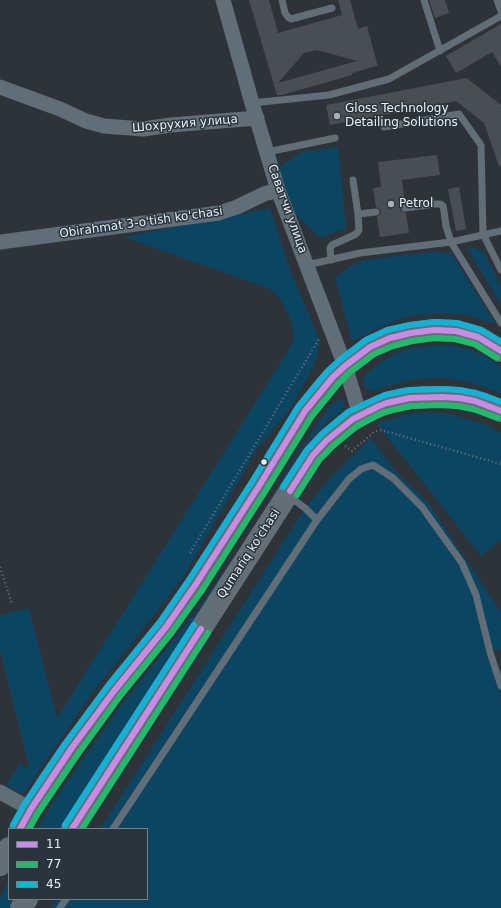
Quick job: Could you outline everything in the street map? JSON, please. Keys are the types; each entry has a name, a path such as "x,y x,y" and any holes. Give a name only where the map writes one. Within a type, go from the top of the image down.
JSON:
{"main road":[{"path":"21,828 55,772 88,726 114,691 166,627 196,584 305,411 320,392 345,366 361,353 390,338 428,330 445,330 478,337 501,351"},
{"name":"Qumariq ko'chasi","path":"73,828 317,449 346,424 360,415 387,403 426,397 442,397 482,403 501,411"},
{"path":"0,865 8,850"}],"street":[{"name":"Саватчи улица","path":"223,0 278,190 345,366 360,415"},
{"name":"Шохрухия улица","path":"0,87 60,109 86,121 104,126 143,129 171,125 257,118"},
{"name":"Obirahmat 3-o'tish ko'chasi","path":"0,242 219,213 237,208 264,194 278,190"},
{"path":"0,792 31,809"}],"lane":[{"path":"282,0 285,13 291,19 332,8"},
{"path":"424,0 440,51"},
{"path":"497,0 501,11"},
{"path":"252,103 329,95 389,79 501,16"},
{"path":"384,127 459,114 481,145 483,234 501,270"},
{"path":"267,152 335,138"},
{"path":"331,260 330,248 332,245 354,235 359,230 353,180"},
{"path":"405,208 436,204 440,204 442,206 451,242 501,323"},
{"path":"358,214 376,212"},
{"path":"307,265 360,253 451,242 501,231"},
{"path":"114,828 317,520 349,479 361,469 373,465 393,478 422,507 462,563 476,595 490,652 501,686"},
{"path":"287,495 305,508 317,520"}],"path":[{"path":"190,553 321,337"},
{"path":"284,397 289,400"},
{"path":"352,451 374,432 381,430 501,464"},
{"path":"0,567 12,604"}],"shaded area":[{"path":"338,147 346,228 320,238 292,211 278,168 302,152"},
{"path":"270,208 290,270 320,341 317,357 294,402 257,449 184,576 93,692 23,794 6,785 20,763 27,768 29,766 0,650 0,615 29,608 57,718 294,339 291,321 283,304 278,296 270,289 124,237"},
{"path":"467,248 475,248 485,254 501,287 501,305"},
{"path":"432,252 451,253 496,325 464,314 417,315 399,319 355,340 351,339 335,277 362,261"},
{"path":"437,345 457,346 471,350 496,363 501,368 501,394 467,382 442,378 404,381 374,391 366,389 364,385 364,378 366,374 391,355 408,349"},
{"path":"342,399 344,402 343,410 330,420 301,451 252,530 299,451 332,404"},
{"path":"437,412 474,421 486,425 501,433 501,540 481,556 377,424 411,413"},
{"path":"371,438 396,472 429,504 501,612 501,649 490,652 501,697 501,908 51,908 56,900 148,900 148,828 101,828 305,508 331,477"},
{"path":"252,530 61,828 38,828 62,789 120,707 199,608"},
{"path":"8,881 8,900 14,900 10,908 0,908 0,898"}],"building":[{"path":"249,0 269,0 278,33 342,15 338,0 350,0 358,29 367,26 378,67 352,73 352,75 282,95 277,95","holes":["317,50 357,61 278,83 304,53"]},
{"path":"429,0 445,0 449,13 435,18"},
{"path":"501,24 501,67 492,52 456,73 446,56"},
{"path":"467,78 501,105 501,166 499,166 484,123 456,101 330,125 326,105"},
{"path":"437,155 440,175 402,180 405,203 402,204 400,208 401,211 406,213 409,233 380,237 377,217 381,211 376,207 373,188 381,187 378,162"},
{"path":"459,187 466,229 456,231 448,189"}],"transit line":[{"name":"45","path":"13,825 24,805 65,744 108,686 160,622 252,482 298,407 328,371 366,340 387,330 410,325 434,322 457,323 481,330 501,342"},
{"name":"11","path":"21,828 31,809 71,749 114,691 166,627 196,584 305,411 333,377 370,347 390,338 411,333 434,330 456,331 478,337 501,351"},
{"name":"77","path":"30,828 78,754 120,696 172,632 203,589 312,416 339,383 350,372 374,354 393,346 412,341 434,338 455,339 475,344 497,358"},
{"name":"45","path":"283,487 307,450 322,434 348,412 385,395 409,390 459,390 476,393 501,402"},
{"name":"11","path":"290,491 313,455 327,440 353,419 379,406 410,398 442,397 475,401 501,411"},
{"name":"77","path":"297,495 319,460 333,446 357,426 382,413 411,406 442,405 473,409 498,418"},
{"name":"45","path":"65,825 194,625"},
{"name":"11","path":"73,828 201,629"},
{"name":"77","path":"83,828 208,633"}],"place":[{"name":"Gloss Technology Detailing Solutions","path":"337,116"},
{"name":"Petrol","path":"391,204"}]}
